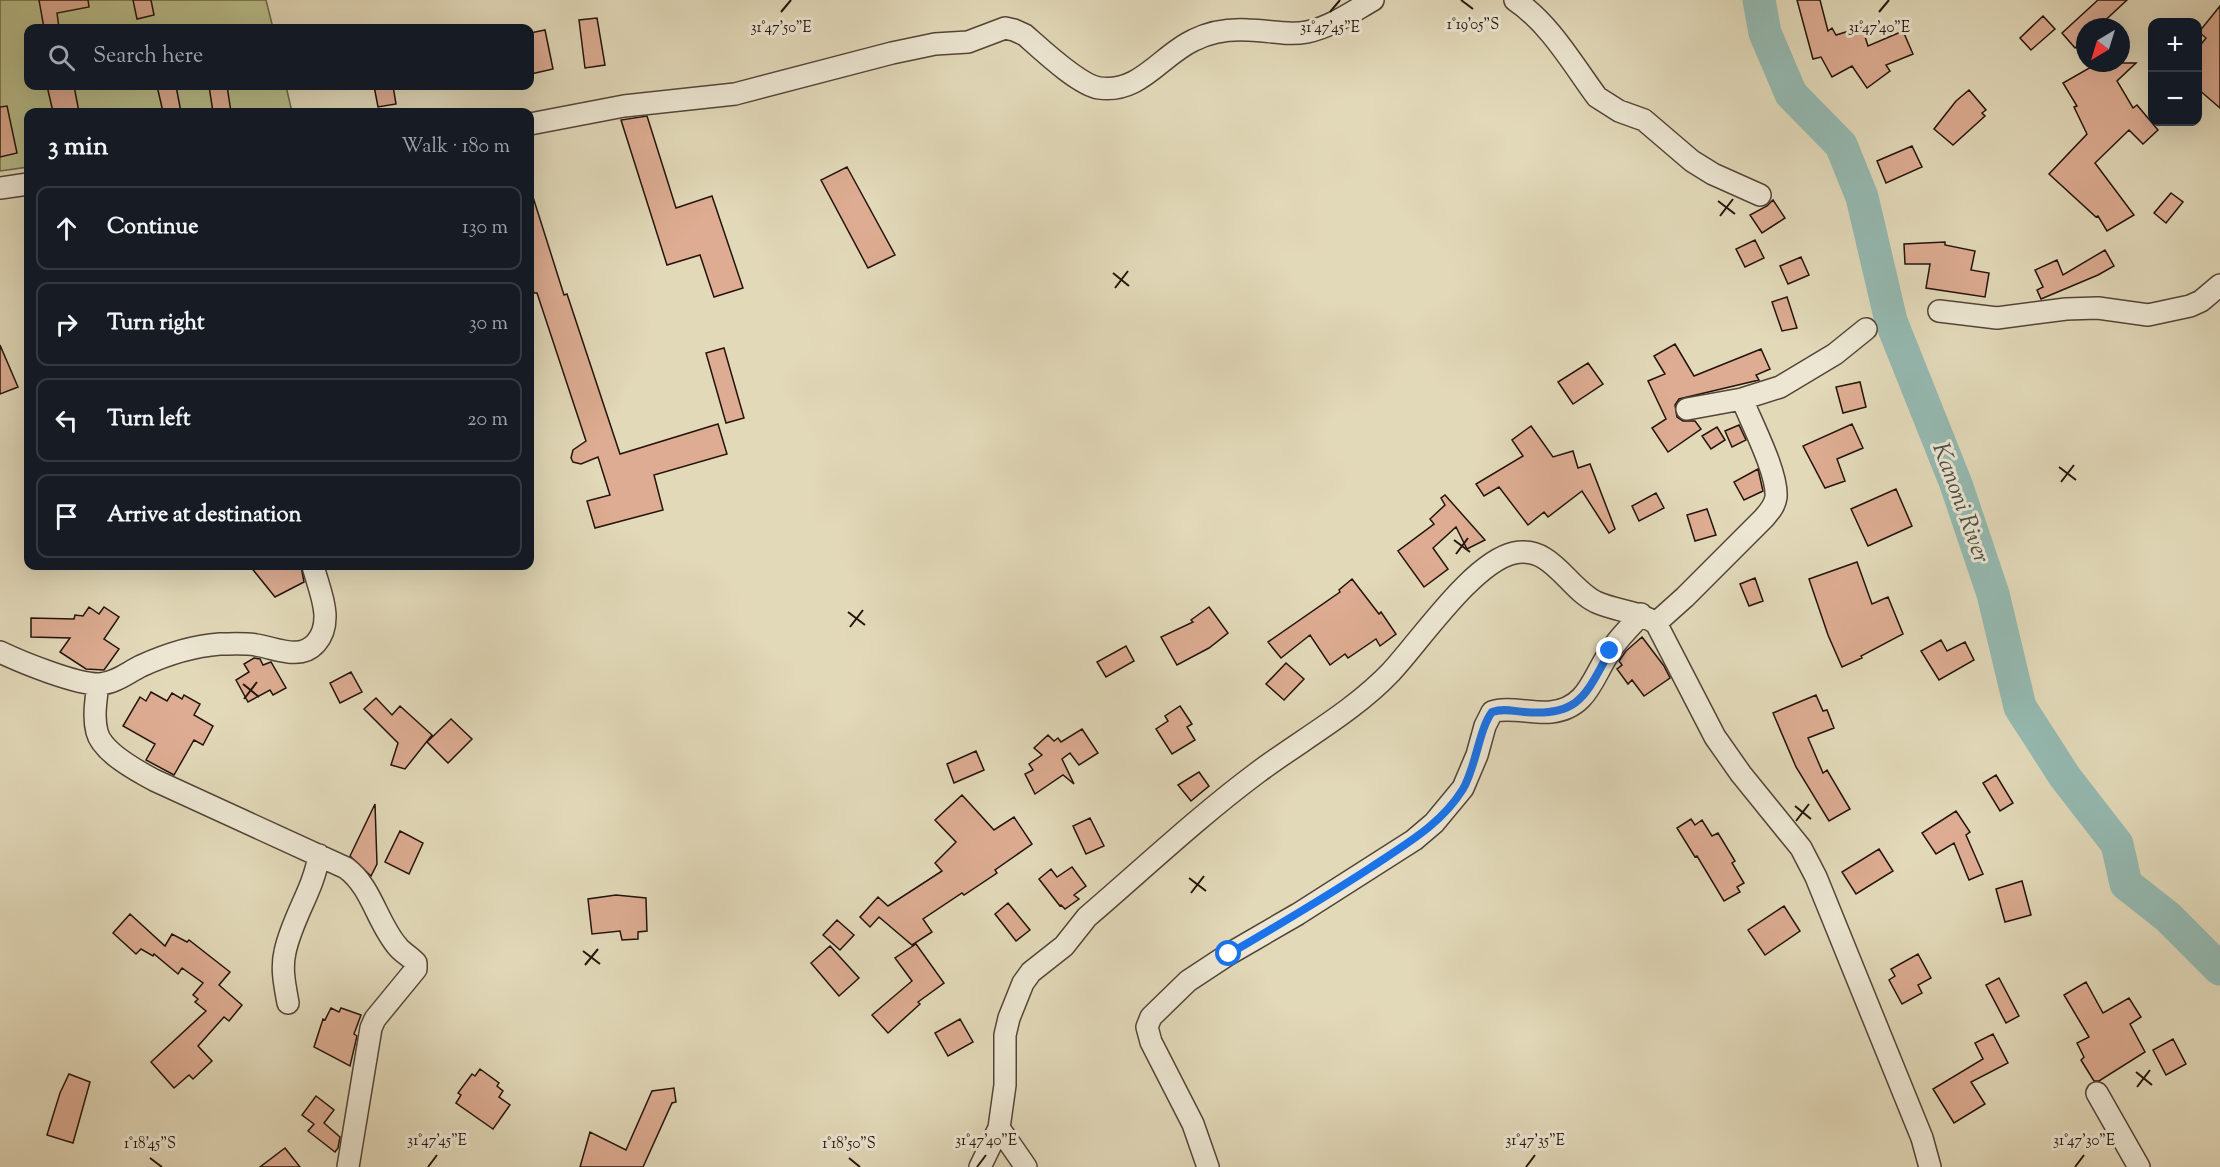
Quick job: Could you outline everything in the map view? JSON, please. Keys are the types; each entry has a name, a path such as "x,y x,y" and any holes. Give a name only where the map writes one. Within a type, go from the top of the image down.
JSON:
{"street":[{"path":"534,123 624,106 735,94 903,51 935,44 968,42 1005,28 1025,35 1086,84 1100,88 1126,86 1145,76 1173,53 1194,40 1215,32 1247,30 1280,34 1307,32 1336,22 1373,0"},
{"path":"1515,0 1530,10 1546,28 1597,97 1607,105 1644,120 1692,161 1713,174 1760,195"},
{"path":"0,188 24,185"},
{"path":"1939,311 1997,318 2066,309 2098,308 2148,315 2190,306 2201,301 2220,285"},
{"path":"1687,409 1742,399 1780,387 1835,354 1866,329"},
{"path":"1208,1167 1193,1124 1151,1042 1147,1028 1151,1017 1196,975 1298,914 1414,840 1434,823 1463,788 1492,712 1499,709 1552,712 1572,707 1587,693 1610,651 1649,618 1684,597 1764,518 1775,502 1773,474 1742,399"},
{"path":"980,1167 999,1128 1005,1085 1005,1035 1009,1018 1023,983 1031,972 1054,955 1075,934 1087,917 1186,830 1256,774 1372,689 1391,672 1435,619 1479,574 1501,558 1515,553 1534,553 1546,558 1570,584 1596,602 1649,618 1715,737 1741,774 1801,848 1816,877 1922,1138 1930,1167"},
{"path":"0,652 32,666 98,684 113,682 167,656 197,647 219,644 255,645 294,653 304,652 315,645 324,633 326,615 314,570"},
{"path":"98,684 97,735 106,747 136,771 346,868 361,881 379,917 398,947 416,963 416,969 410,978 375,1019 371,1028 368,1061 357,1108 348,1167"},
{"path":"288,1003 284,977 285,952 311,885 319,855"},
{"path":"2097,1094 2139,1167"},
{"path":"999,1128 1026,1167"}],"green space":[{"path":"0,0 266,0 272,24 24,24 24,90 287,90 291,108 24,108 24,168 0,171"}],"building":[{"path":"39,0 88,0 89,7 57,13 58,24 43,24"},
{"path":"133,0 151,0 154,15 137,19"},
{"path":"1797,0 1820,0 1828,31 1832,28 1836,35 1862,27 1868,46 1903,31 1913,54 1886,65 1890,71 1867,88 1852,66 1832,77 1821,57 1813,59"},
{"path":"2098,0 2127,0 2108,18 2078,18"},
{"path":"2220,6 2220,108 2202,92 2202,43 2206,38 2202,35 2202,28"},
{"path":"2043,16 2055,29 2031,50 2020,38"},
{"path":"597,18 605,65 585,68 579,20"},
{"path":"2076,20 2076,47 2075,48 2062,33"},
{"path":"545,30 553,69 534,73 534,32"},
{"path":"2082,72 2126,72 2117,81 2133,108 2137,105 2148,118 2148,126 2155,126 2158,130 2143,144 2129,130 2095,163 2134,215 2107,231 2098,216 2096,217 2049,174 2087,134 2074,107 2077,106 2063,83"},
{"path":"48,90 75,90 78,108 52,108"},
{"path":"158,90 177,90 180,108 162,108"},
{"path":"210,90 228,90 230,108 212,108"},
{"path":"375,90 394,90 396,104 378,107"},
{"path":"1969,90 1986,110 1982,113 1985,116 1953,145 1934,129 1956,101"},
{"path":"7,106 17,153 0,157 0,107"},
{"path":"647,116 676,208 712,196 743,288 714,297 700,255 667,265 621,120"},
{"path":"1912,146 1922,167 1886,183 1877,161"},
{"path":"847,167 895,255 868,268 821,180"},
{"path":"2171,193 2183,202 2166,223 2154,213"},
{"path":"534,200 564,295 567,294 620,454 718,424 727,454 654,475 663,510 595,528 587,501 610,495 598,457 581,464 573,462 571,458 573,450 586,441 537,293 534,293"},
{"path":"1773,200 1785,218 1762,233 1750,215"},
{"path":"1755,240 1764,258 1745,267 1736,249"},
{"path":"1945,242 1945,245 1975,251 1971,270 1989,273 1985,297 1926,288 1930,264 1905,264 1904,244"},
{"path":"2105,250 2114,266 2041,299 2037,290 2043,287 2035,270 2057,260 2063,275"},
{"path":"1801,257 1809,275 1788,284 1780,266"},
{"path":"1787,297 1797,328 1782,331 1772,302"},
{"path":"1675,344 1694,376 1761,349 1770,369 1756,375 1759,380 1679,399 1675,405 1677,417 1683,421 1695,421 1701,429 1668,452 1652,428 1666,419 1648,381 1665,374 1654,356"},
{"path":"0,345 18,387 0,394"},
{"path":"724,348 744,418 726,423 706,353"},
{"path":"1588,363 1603,384 1573,404 1558,382"},
{"path":"1860,382 1866,407 1843,413 1836,387"},
{"path":"1852,424 1863,448 1837,459 1845,481 1825,488 1803,446"},
{"path":"1739,425 1746,440 1732,447 1725,431"},
{"path":"1531,426 1553,457 1573,451 1578,468 1590,464 1615,529 1609,533 1582,491 1548,517 1544,512 1528,525 1499,487 1484,496 1476,484 1523,456 1512,440"},
{"path":"1717,427 1725,440 1711,449 1702,436"},
{"path":"1758,469 1763,491 1744,500 1734,482"},
{"path":"1896,489 1912,526 1868,546 1851,509"},
{"path":"1656,493 1664,508 1639,521 1632,506"},
{"path":"1445,495 1485,540 1467,549 1456,527 1433,548 1448,569 1424,587 1398,551 1434,524 1430,519 1445,505 1441,498"},
{"path":"1707,509 1716,535 1695,541 1687,515"},
{"path":"1857,562 1872,604 1888,597 1903,634 1842,667 1828,635 1809,579"},
{"path":"253,570 302,570 304,582 275,597"},
{"path":"1755,578 1763,601 1749,606 1740,584"},
{"path":"1352,579 1379,614 1381,612 1396,634 1380,646 1376,639 1348,658 1345,654 1330,665 1310,635 1281,658 1268,642 1340,592 1339,590"},
{"path":"89,607 99,614 104,607 119,617 104,639 119,649 104,670 86,669 60,652 70,638 31,637 31,618 74,619 75,615 83,616"},
{"path":"1209,607 1228,633 1209,648 1177,665 1161,637 1193,622 1191,620"},
{"path":"1642,637 1664,666 1670,678 1644,696 1632,680 1628,684 1617,669 1622,665 1619,661 1626,651"},
{"path":"1941,640 1947,651 1965,642 1974,660 1939,680 1921,651"},
{"path":"1126,646 1134,661 1106,677 1097,662"},
{"path":"254,658 260,659 263,665 271,662 286,688 273,695 270,690 248,702 236,680 249,672 244,664"},
{"path":"1286,663 1304,679 1284,700 1266,684"},
{"path":"351,672 362,692 340,703 330,683"},
{"path":"151,692 167,701 172,693 182,699 184,695 200,704 194,715 213,726 203,745 194,740 174,775 146,760 155,744 123,726 140,697 146,701"},
{"path":"1816,695 1823,711 1827,710 1834,728 1808,738 1823,773 1827,770 1850,809 1829,821 1796,767 1773,713"},
{"path":"376,698 392,715 400,706 432,735 405,769 391,765 398,743 364,709"},
{"path":"1180,706 1192,724 1187,727 1195,740 1172,754 1156,729 1168,721 1165,716"},
{"path":"451,719 472,739 448,763 427,742"},
{"path":"1082,729 1098,753 1079,765 1070,753 1062,759 1074,784 1063,775 1035,794 1025,774 1033,770 1029,764 1042,755 1034,748 1048,735 1054,741 1058,738 1061,742"},
{"path":"976,751 984,770 954,783 947,764"},
{"path":"1199,772 1209,786 1191,801 1178,785"},
{"path":"1996,775 2013,803 2000,811 1983,783"},
{"path":"962,795 994,830 1014,817 1032,844 995,870 997,873 923,919 932,932 912,945 879,917 870,927 860,917 878,897 888,906 942,871 935,863 956,842 935,820"},
{"path":"375,804 377,864 371,876 350,856"},
{"path":"1956,811 1970,832 1966,835 1983,874 1969,880 1954,843 1936,854 1922,833"},
{"path":"1090,818 1104,846 1086,854 1073,826"},
{"path":"1691,819 1695,825 1702,820 1712,836 1718,833 1735,861 1732,863 1744,883 1737,887 1740,892 1724,901 1677,828"},
{"path":"400,831 423,843 409,874 385,862"},
{"path":"1879,849 1893,871 1856,894 1842,872"},
{"path":"1072,867 1086,886 1074,895 1079,899 1065,909 1060,906 1039,879 1051,869 1057,877"},
{"path":"2022,881 2031,915 2005,922 1996,889"},
{"path":"616,895 646,898 647,931 638,932 638,939 622,940 620,931 592,934 588,899"},
{"path":"1008,903 1030,930 1016,941 995,914"},
{"path":"1784,906 1800,931 1765,955 1748,930"},
{"path":"130,914 165,946 172,934 187,942 189,940 230,972 219,985 242,1005 229,1021 224,1017 198,1046 212,1061 193,1079 189,1075 174,1088 151,1062 206,1011 195,1002 198,999 193,995 203,983 182,968 178,974 154,954 153,956 141,949 136,954 113,933"},
{"path":"837,920 854,935 840,950 823,935"},
{"path":"916,944 944,983 918,1002 920,1004 888,1033 872,1015 912,981 895,958"},
{"path":"830,946 859,978 839,996 811,963"},
{"path":"1918,954 1931,978 1918,985 1922,993 1902,1004 1889,980 1895,976 1891,969"},
{"path":"1999,978 2019,1016 2006,1023 1986,985"},
{"path":"2086,982 2103,1013 2129,998 2141,1017 2130,1024 2145,1052 2099,1081 2094,1081 2081,1060 2084,1057 2077,1043 2089,1037 2064,995"},
{"path":"331,1008 339,1012 341,1008 361,1015 354,1034 357,1036 350,1066 314,1047 323,1019 325,1020"},
{"path":"960,1019 973,1042 948,1056 935,1033"},
{"path":"1993,1034 2008,1063 1971,1082 1985,1104 1954,1123 1933,1089 1983,1059 1975,1043"},
{"path":"2173,1039 2186,1064 2166,1075 2153,1050"},
{"path":"480,1069 499,1083 497,1086 503,1091 499,1097 510,1105 493,1129 456,1103 461,1095 458,1093 472,1074 475,1076"},
{"path":"69,1074 90,1082 73,1143 47,1135 60,1093"},
{"path":"674,1088 676,1102 672,1103 643,1167 580,1167 590,1132 626,1150 652,1091"},
{"path":"316,1096 334,1110 324,1123 340,1137 335,1152 308,1131 314,1124 302,1115"},
{"path":"285,1148 300,1167 260,1167"}],"waterway":[{"name":"Kanoni River","path":"1759,0 1765,33 1791,94 1841,145 1862,197 1891,321 1956,484 1993,594 2020,707 2065,777 2117,844 2126,884 2168,917 2220,969"}],"route":[{"path":"1229,954 1298,914 1414,840 1434,823 1463,788 1492,712 1499,709 1552,712 1572,707 1587,693 1610,651"}]}
